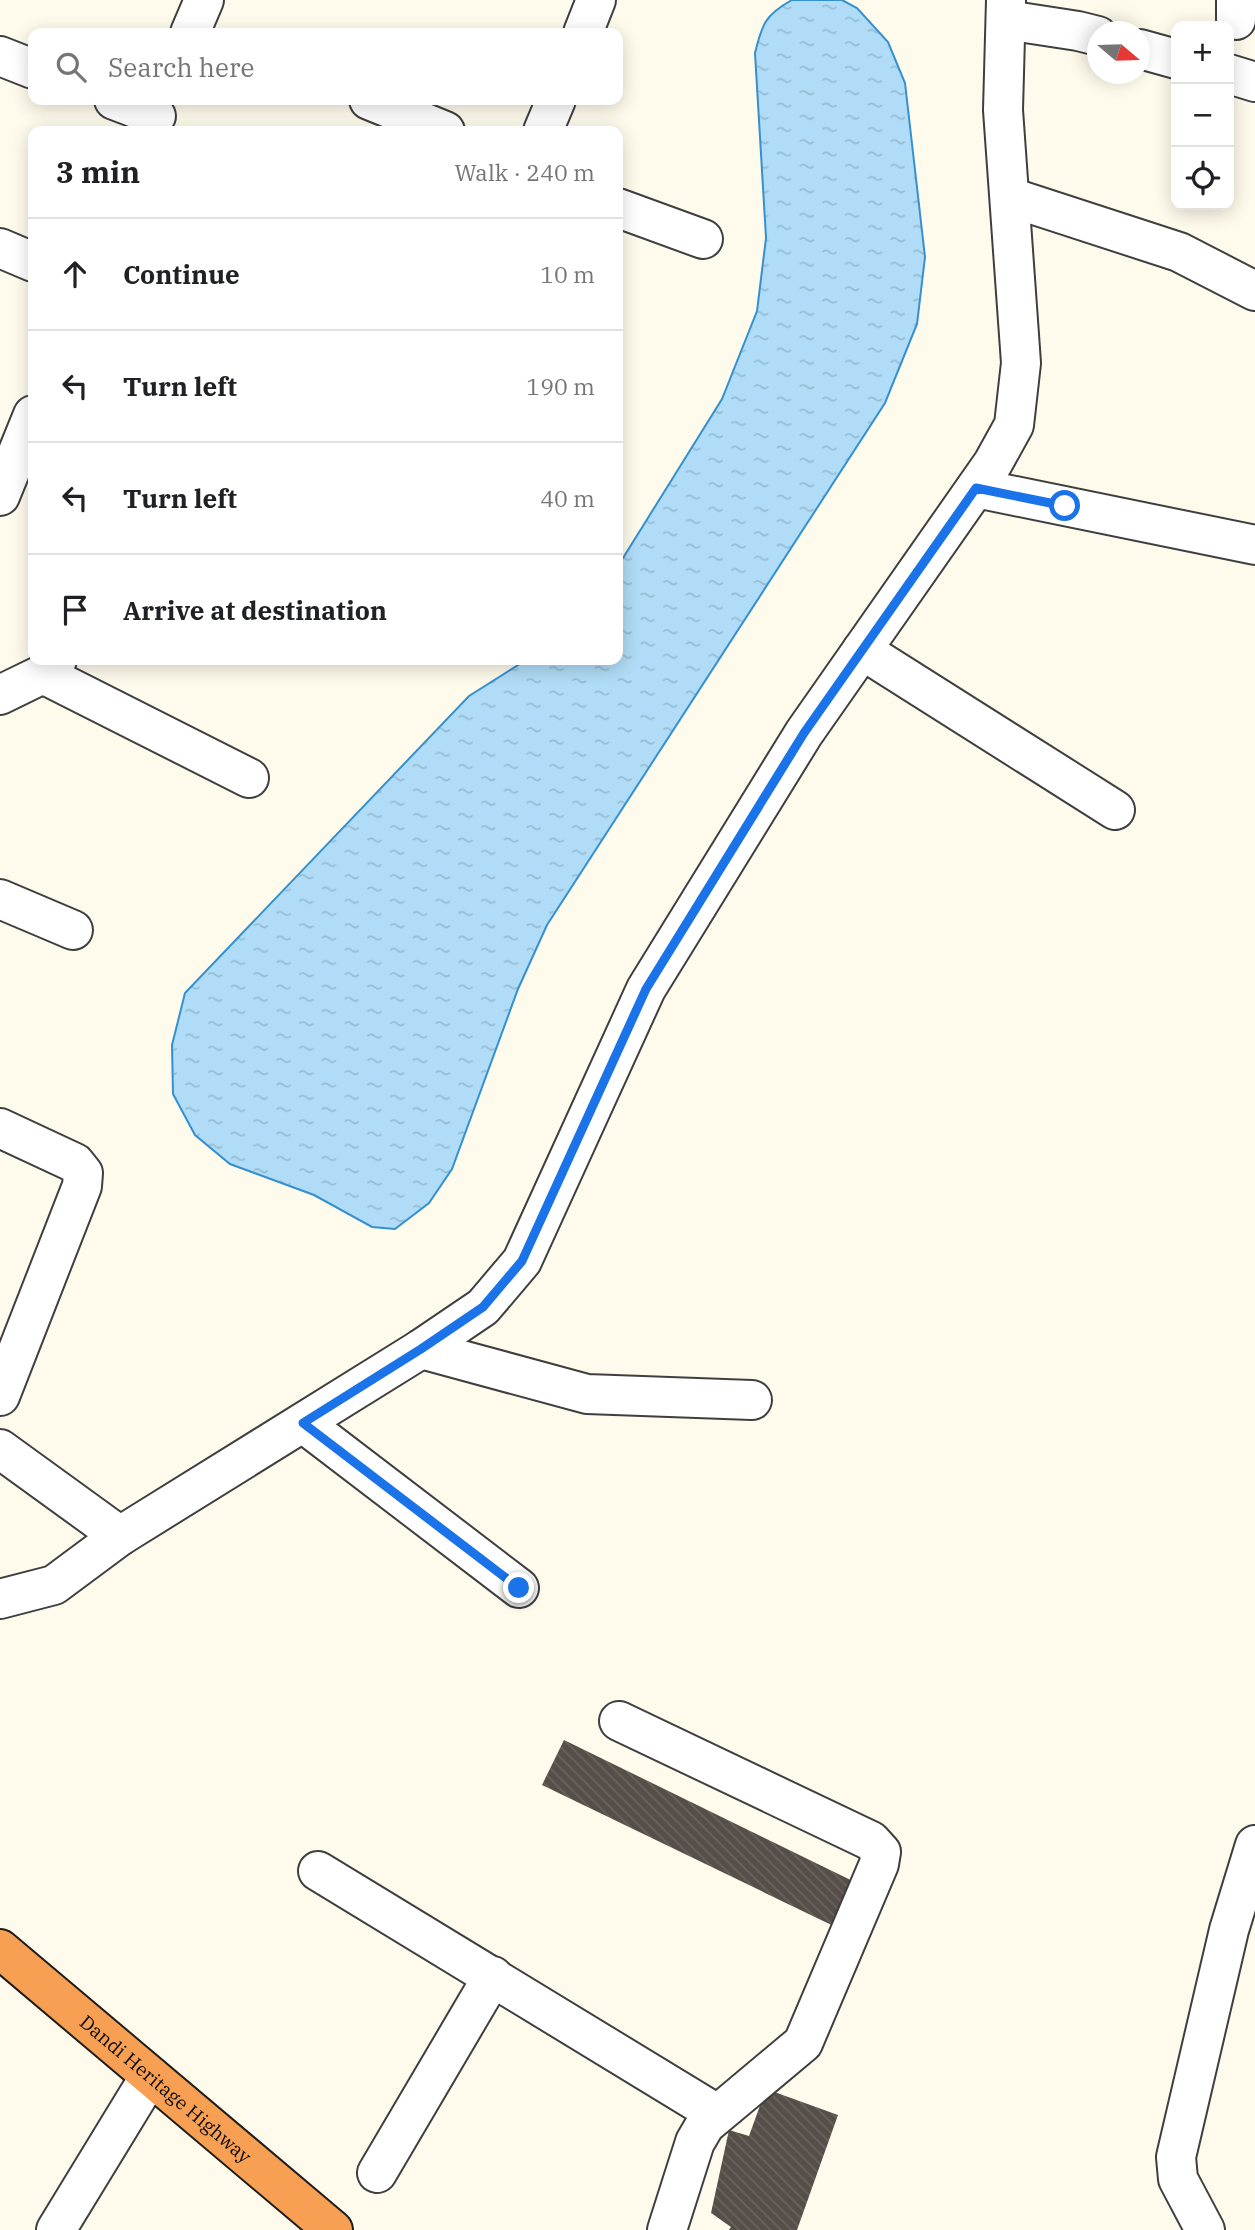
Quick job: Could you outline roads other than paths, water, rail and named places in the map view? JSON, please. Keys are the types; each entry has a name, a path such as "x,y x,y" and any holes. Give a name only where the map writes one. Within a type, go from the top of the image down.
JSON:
{"highway":[{"name":"Dandi Heritage Highway","path":"0,1950 333,2230"}],"street":[{"path":"585,28 596,0"},
{"path":"0,1599 54,1585 120,1536 421,1349 483,1307 522,1261 646,989 804,733 976,488 1014,425 1021,363 1003,110 1006,10 1087,33"},
{"path":"1150,51 1171,58"},
{"path":"0,56 28,67"},
{"path":"1234,76 1255,82"},
{"path":"127,105 156,116"},
{"path":"381,105 431,126"},
{"path":"545,126 554,105"},
{"path":"1010,197 1179,252 1255,291"},
{"path":"623,210 703,239"},
{"path":"0,248 28,260"},
{"path":"0,496 23,433"},
{"path":"976,488 1255,545"},
{"path":"862,650 1115,810"},
{"path":"0,695 50,667 249,778"},
{"path":"0,899 73,930"},
{"path":"0,1128 75,1163 83,1173 82,1186 0,1396"},
{"path":"421,1349 587,1394 752,1400"},
{"path":"303,1423 519,1588"},
{"path":"0,1449 120,1536"},
{"path":"619,1721 871,1841 881,1852 803,2043 705,2125 695,2142 669,2229"},
{"path":"1205,2230 1178,2179 1176,2157 1229,1930 1255,1845"},
{"path":"318,1871 717,2113"},
{"path":"377,2173 493,1976"},
{"path":"56,2230 150,2076"}],"water":[{"path":"792,0 842,0 857,8 888,42 905,83 925,257 917,324 885,403 547,925 518,989 452,1169 429,1203 395,1229 372,1227 314,1195 230,1164 195,1135 173,1094 172,1045 185,993 469,696 518,665 623,665 623,558 722,399 757,311 766,238 755,53 766,21"}]}
